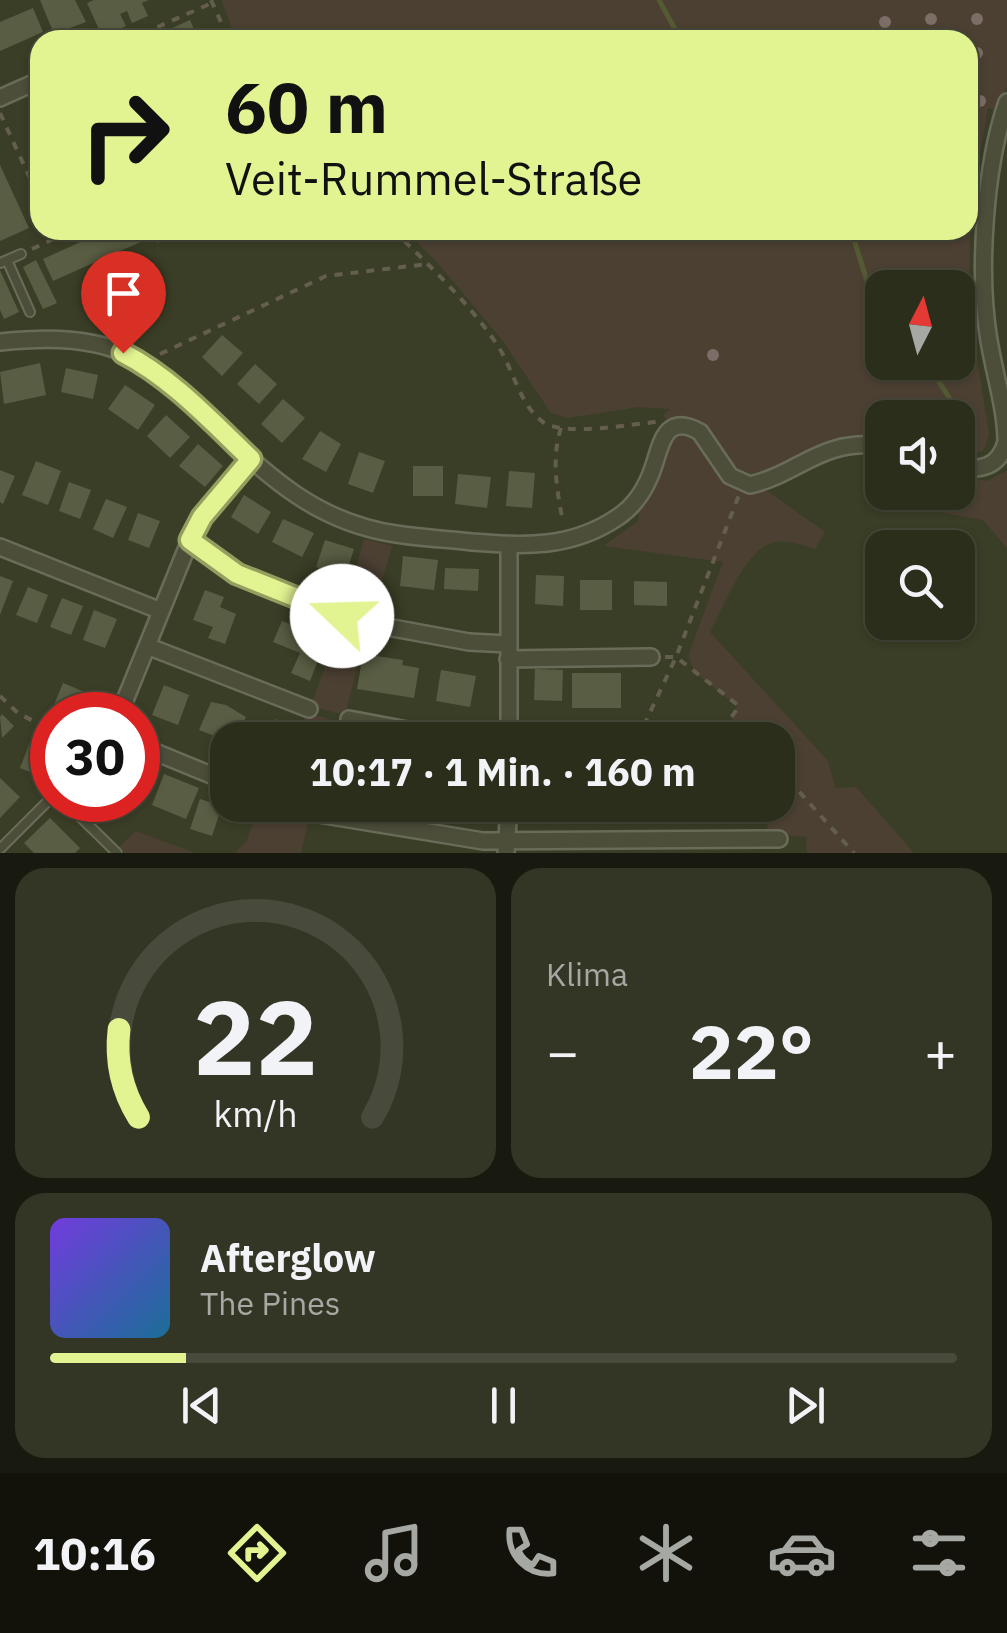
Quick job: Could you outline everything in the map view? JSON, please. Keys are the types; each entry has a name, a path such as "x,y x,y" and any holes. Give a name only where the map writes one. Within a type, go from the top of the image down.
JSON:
{"street":[{"path":"0,98 30,84"},
{"path":"975,466 990,466 1000,457 1006,442 986,323 983,276 996,145 1007,102"},
{"path":"0,342 69,340 98,344 142,362 302,502 370,530 509,545 566,542 602,528 628,510 644,488 662,440 670,429 684,426 700,432 730,476 744,484 756,484 843,446 865,446"},
{"path":"128,692 202,517 251,459"},
{"path":"190,540 237,574 342,616"},
{"path":"509,545 509,722"},
{"path":"0,547 161,610"},
{"path":"371,624 508,651 651,657"},
{"path":"147,646 310,709"},
{"path":"349,719 365,722"},
{"path":"160,754 210,775"},
{"path":"360,822 506,847 779,839"},
{"path":"506,847 507,822"}],"lane":[{"path":"21,254 3,262 30,312"},
{"path":"0,849 30,819"},
{"path":"85,822 117,853"}],"path":[{"path":"150,30 212,2 224,30"},
{"path":"0,114 30,178"},
{"path":"21,254 51,240"},
{"path":"404,240 498,345 519,389 542,422 560,428 660,422 670,429"},
{"path":"142,362 326,276 428,264"},
{"path":"560,428 556,442 556,487 566,542"},
{"path":"645,722 676,657 744,484"},
{"path":"676,657 739,706 732,718 736,722"},
{"path":"0,696 30,719"},
{"path":"795,787 854,853"}],"shaded area":[{"path":"221,0 1007,0 1007,87 997,110 988,108 978,166 978,30 233,30"},
{"path":"415,240 970,240 969,270 865,270 865,380 975,380 975,346 989,435 983,451 975,453 975,400 865,400 865,436 840,439 757,473 767,491 825,532 815,549 790,542 764,546 736,580 710,632 792,722 735,722 731,718 737,706 695,672 688,656 723,562 604,546 638,521 640,504 660,470 673,435 719,451 669,422 663,415 670,409 639,407 568,418 551,413 503,341"},
{"path":"1007,471 1007,548 983,520 916,510 975,510 975,479 987,481"},
{"path":"364,539 392,546 371,619 344,611"},
{"path":"342,620 367,628 345,715 311,706"},
{"path":"307,713 341,722 303,722"},
{"path":"795,725 828,761 835,788 856,787 914,853 807,853 806,837 768,834 767,822 795,822"},
{"path":"254,822 308,822 301,853 235,853 246,842"},
{"path":"136,831 195,853 125,853 119,847"}],"building":[{"path":"40,0 75,0 86,22 52,30"},
{"path":"149,0 142,3 148,16 132,23 127,11 120,14 126,26 99,30 87,3"},
{"path":"33,8 42,30 30,30 30,38 0,51 0,22"},
{"path":"190,20 194,30 168,30"},
{"path":"0,165 29,228 0,241"},
{"path":"85,240 145,240 53,281 43,259"},
{"path":"36,260 57,303 43,309 23,267"},
{"path":"0,270 19,312 4,319 0,310"},
{"path":"222,335 243,353 222,376 202,357"},
{"path":"40,363 46,395 4,404 0,372"},
{"path":"255,364 277,384 259,404 237,384"},
{"path":"66,368 98,375 93,399 61,392"},
{"path":"125,385 155,405 138,430 108,409"},
{"path":"283,399 305,418 282,443 261,424"},
{"path":"166,415 190,437 170,458 147,436"},
{"path":"320,431 341,444 326,472 302,459"},
{"path":"198,444 223,466 205,487 179,466"},
{"path":"359,452 385,461 373,493 348,484"},
{"path":"36,461 61,471 48,505 22,495"},
{"path":"413,466 443,466 443,496 413,496"},
{"path":"0,470 15,476 3,504 0,502"},
{"path":"509,471 535,473 532,508 506,506"},
{"path":"458,474 491,477 487,508 455,504"},
{"path":"69,482 91,490 80,519 59,511"},
{"path":"244,495 271,512 258,534 231,517"},
{"path":"106,499 127,507 113,538 93,529"},
{"path":"138,513 160,521 149,548 128,540"},
{"path":"283,519 314,533 302,557 272,542"},
{"path":"325,540 354,549 345,577 316,567"},
{"path":"403,556 438,560 434,590 400,586"},
{"path":"445,568 479,569 478,591 444,589"},
{"path":"536,575 564,576 563,606 535,604"},
{"path":"0,576 13,581 0,615"},
{"path":"580,580 612,580 612,610 580,610"},
{"path":"634,581 667,582 667,606 634,605"},
{"path":"28,587 48,595 37,623 16,615"},
{"path":"205,590 224,597 220,607 236,614 225,644 208,638 213,627 193,620"},
{"path":"62,598 83,606 71,635 50,627"},
{"path":"94,610 117,619 105,648 83,640"},
{"path":"282,621 308,631 304,640 323,648 310,681 291,673 300,653 273,642"},
{"path":"363,654 403,660 402,665 419,668 414,698 357,689"},
{"path":"535,669 563,670 562,701 534,700"},
{"path":"441,670 476,676 470,707 436,701"},
{"path":"572,673 621,673 621,708 572,708"},
{"path":"63,683 85,692 59,692"},
{"path":"164,685 189,695 178,725 160,718"},
{"path":"211,702 226,705 246,717 244,722 210,722 210,734 199,730"},
{"path":"2,714 14,726 2,738 0,717"},
{"path":"30,742 30,772 20,768"},
{"path":"164,774 199,788 186,819 160,808"},
{"path":"0,778 20,797 0,818"},
{"path":"200,799 210,802 210,822 217,822 212,836 190,829"},
{"path":"46,822 54,822 80,848 75,853 34,853 24,843"}],"waterway":[{"path":"659,0 676,30"},
{"path":"854,240 865,275"},
{"path":"938,380 951,400"}],"route":[{"path":"123,353 142,362 182,395 251,459 202,517 190,540 237,574 342,616"}]}
